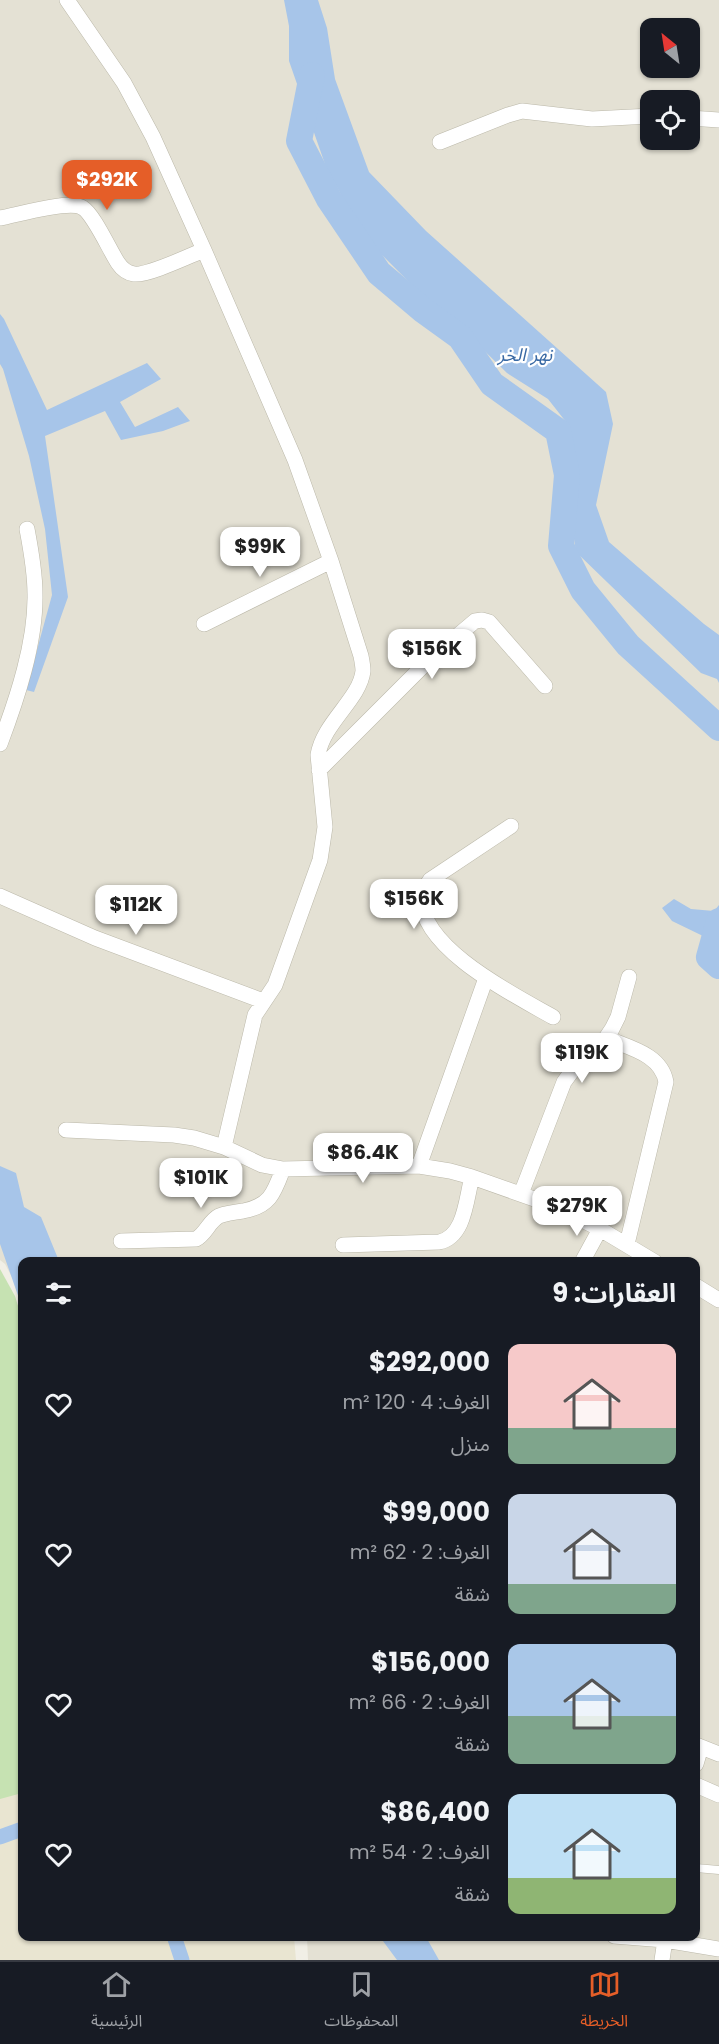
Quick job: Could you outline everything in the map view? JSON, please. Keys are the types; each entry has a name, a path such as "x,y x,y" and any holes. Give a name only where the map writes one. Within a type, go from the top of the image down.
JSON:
{"street":[{"path":"67,0 110,60 129,92 153,137 204,250 295,460 362,656 363,671 359,682 326,731 320,744 318,755 325,827 324,845 275,985 263,1001 252,1025 224,1147"},
{"path":"440,142 522,111 592,119 640,117"},
{"path":"700,119 719,120"},
{"path":"0,218 71,204 81,206 88,213 118,263 131,273 146,272 204,250"},
{"path":"0,744 19,686 31,636 35,595 27,529"},
{"path":"204,624 331,561"},
{"path":"319,770 430,659 475,621 489,622 545,686"},
{"path":"511,826 443,869 430,880 422,894 422,909 438,937 456,956 486,978 553,1017"},
{"path":"0,896 95,938 263,1001"},
{"path":"521,1194 564,1082 578,1064 606,1038 618,1017 629,977"},
{"path":"419,1166 486,978"},
{"path":"606,1038 654,1060 664,1073 666,1082 627,1244"},
{"path":"66,1131 174,1135 194,1138 224,1147 262,1165 283,1169 419,1166 472,1177 557,1207 647,1257"},
{"path":"121,1241 196,1239 220,1216 252,1209 266,1202 275,1191 283,1169"},
{"path":"343,1245 439,1242 450,1239 459,1227 472,1177"},
{"path":"585,1257 600,1229"},
{"path":"700,1288 719,1300"},
{"path":"700,1747 719,1754"},
{"path":"700,1786 718,1791"},
{"path":"662,1960 665,1941"},
{"path":"671,1941 719,1949"}],"lane":[{"path":"700,1868 719,1870"}],"shaded area":[{"path":"0,0 719,0 719,1960 308,1960 307,1941 700,1941 700,1257 18,1257 18,1288 5,1264 0,1260"},
{"path":"0,1386 18,1438 18,1941 294,1941 296,1960 0,1960"}],"green space":[{"path":"0,1269 18,1306 18,1794 0,1799"}],"water":[{"name":"نهر الخر","path":"284,0 318,0 327,28 335,79 369,172 426,231 606,392 613,424 596,505 609,542 719,635 719,683 717,679 701,673 576,552 571,519 570,427 548,399 507,373 364,237 326,167 289,61 289,26"},
{"path":"0,314 47,410 147,363 161,379 120,402 135,427 178,407 190,421 163,431 121,440 105,411 45,436 68,597 34,692 26,690 52,595 45,529 29,456 0,364"},
{"path":"674,899 691,909 714,911 719,905 719,950 703,936 672,921 662,908"},
{"path":"0,1166 16,1173 24,1207 41,1217 57,1257 18,1257 18,1296 0,1244"},
{"path":"383,1941 428,1941 439,1960 397,1960"}],"waterway":[{"path":"312,75 299,141 329,199 379,273 424,311 460,337 492,384 558,431 567,475 561,546 583,590 628,645 719,728"},
{"path":"719,921 709,957 719,966"},
{"path":"0,1837 18,1830"},
{"path":"176,1941 182,1960"}]}
